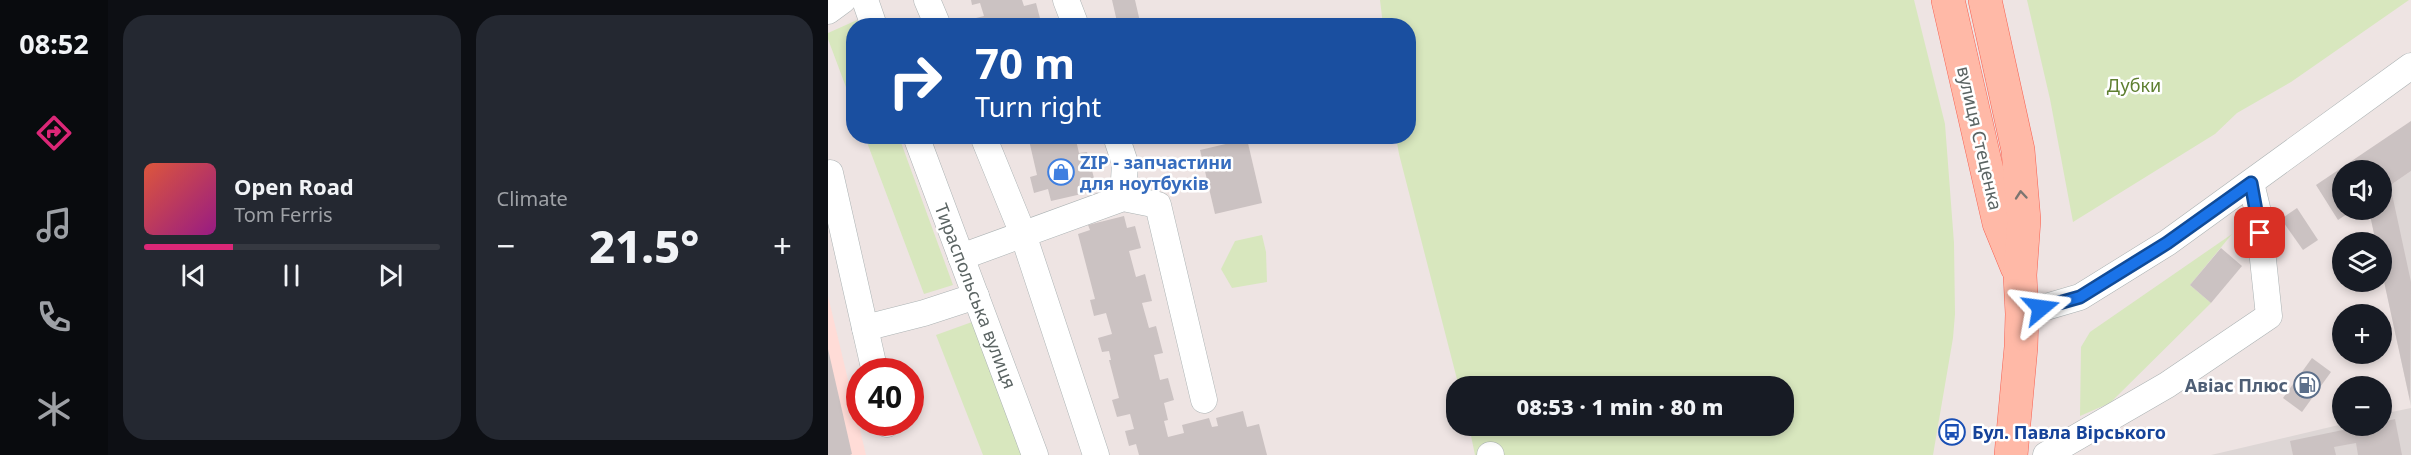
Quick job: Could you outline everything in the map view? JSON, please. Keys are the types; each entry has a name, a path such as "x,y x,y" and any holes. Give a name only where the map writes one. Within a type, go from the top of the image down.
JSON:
{"main road":[{"name":"вулиця Стеценка","path":"1948,0 2000,223 2020,275"},
{"name":"вулиця Стеценка","path":"1985,0 2018,150 2024,220 2020,275 2022,314 2014,440 2011,455"}],"street":[{"path":"828,11 843,0"},
{"path":"865,0 871,18"},
{"path":"927,0 935,18"},
{"path":"1066,0 1073,18"},
{"path":"2022,314 2080,297 2167,243 2411,66"},
{"name":"Тираспольська вулиця","path":"919,144 1035,455"},
{"path":"986,144 1023,234 1096,455"},
{"path":"1119,144 1125,163 1123,198"},
{"path":"830,173 872,358"},
{"path":"2046,455 2168,385 2269,316 2258,212 2251,183"},
{"path":"961,256 1123,198 1158,205 1204,400"},
{"path":"865,328 924,313 976,296"}],"shaded area":[{"path":"2411,171 2411,406 2392,318 2392,304 2389,304 2386,292 2392,292 2392,232 2374,232 2371,220 2392,220 2392,184"},
{"path":"828,296 846,371 846,436 861,436 866,455 828,455"},
{"path":"2411,408 2411,455 2211,455 2332,427 2332,436 2392,436 2392,412"}],"green space":[{"path":"1380,0 1914,0 1945,124 1954,243 1953,338 1933,455 1475,455 1471,436 1794,436 1794,376 1456,376 1397,144 1416,144 1416,18 1382,18"},
{"name":"Дубки","path":"2027,0 2409,0 2291,82 2237,113 2215,134 2073,222 2050,99"},
{"path":"846,25 846,87 828,39 828,33"},
{"path":"868,144 902,144 953,285 924,294"},
{"path":"2232,234 2190,285 2211,303 2110,403 2080,416 2081,347 2090,332"},
{"path":"1262,235 1266,252 1267,282 1232,288 1221,269 1235,241"},
{"path":"972,322 1024,455 983,455 936,335"}],"building":[{"path":"971,0 1022,0 1024,6 1036,3 1040,18 976,18 984,16 980,3 972,5"},
{"path":"1112,0 1135,0 1139,18 1116,18"},
{"path":"2411,121 2411,171 2392,184 2392,160 2353,160"},
{"path":"1030,144 1077,144 1079,153 1087,152 1094,178 1083,181 1086,193 1051,201 1048,189 1034,193 1030,177 1037,175"},
{"path":"1226,144 1248,144 1262,203 1215,214 1200,150"},
{"path":"2332,174 2332,210 2316,185"},
{"path":"2392,194 2411,282 2410,401 2392,318 2392,304 2389,304 2386,292 2392,292 2392,232 2374,232 2371,220 2392,220"},
{"path":"2297,208 2318,240 2303,250 2281,219"},
{"path":"1124,216 1127,228 1135,226 1141,248 1129,251 1136,277 1145,274 1152,301 1142,303 1149,328 1156,326 1163,353 1154,355 1160,380 1168,378 1174,400 1164,403 1168,420 1164,421 1168,437 1184,433 1182,425 1209,418 1212,427 1218,426 1216,418 1243,411 1247,427 1259,424 1267,455 1139,455 1136,444 1129,446 1125,431 1134,429 1130,414 1117,417 1112,400 1119,398 1109,360 1111,360 1109,351 1102,352 1098,338 1112,334 1106,313 1094,316 1090,300 1095,299 1078,234 1090,230 1088,225"},
{"path":"2221,248 2242,266 2211,303 2190,285"},
{"path":"828,349 846,436 852,454 828,455"},
{"name":"Авіас Плюс","path":"2312,358 2331,372 2302,412 2283,398"},
{"path":"2395,419 2402,455 2358,455 2356,443 2334,447 2336,455 2293,455 2290,441 2332,432 2332,436 2392,436 2392,420"}],"place":[{"name":"ZIP - запчастини для ноутбуків","path":"1061,172"},
{"name":"Авіас Плюс","path":"2307,385"},
{"name":"Бул. Павла Вірського","path":"1952,432"}],"route":[{"path":"2041,308 2080,297 2167,243 2251,183 2260,233"}]}
